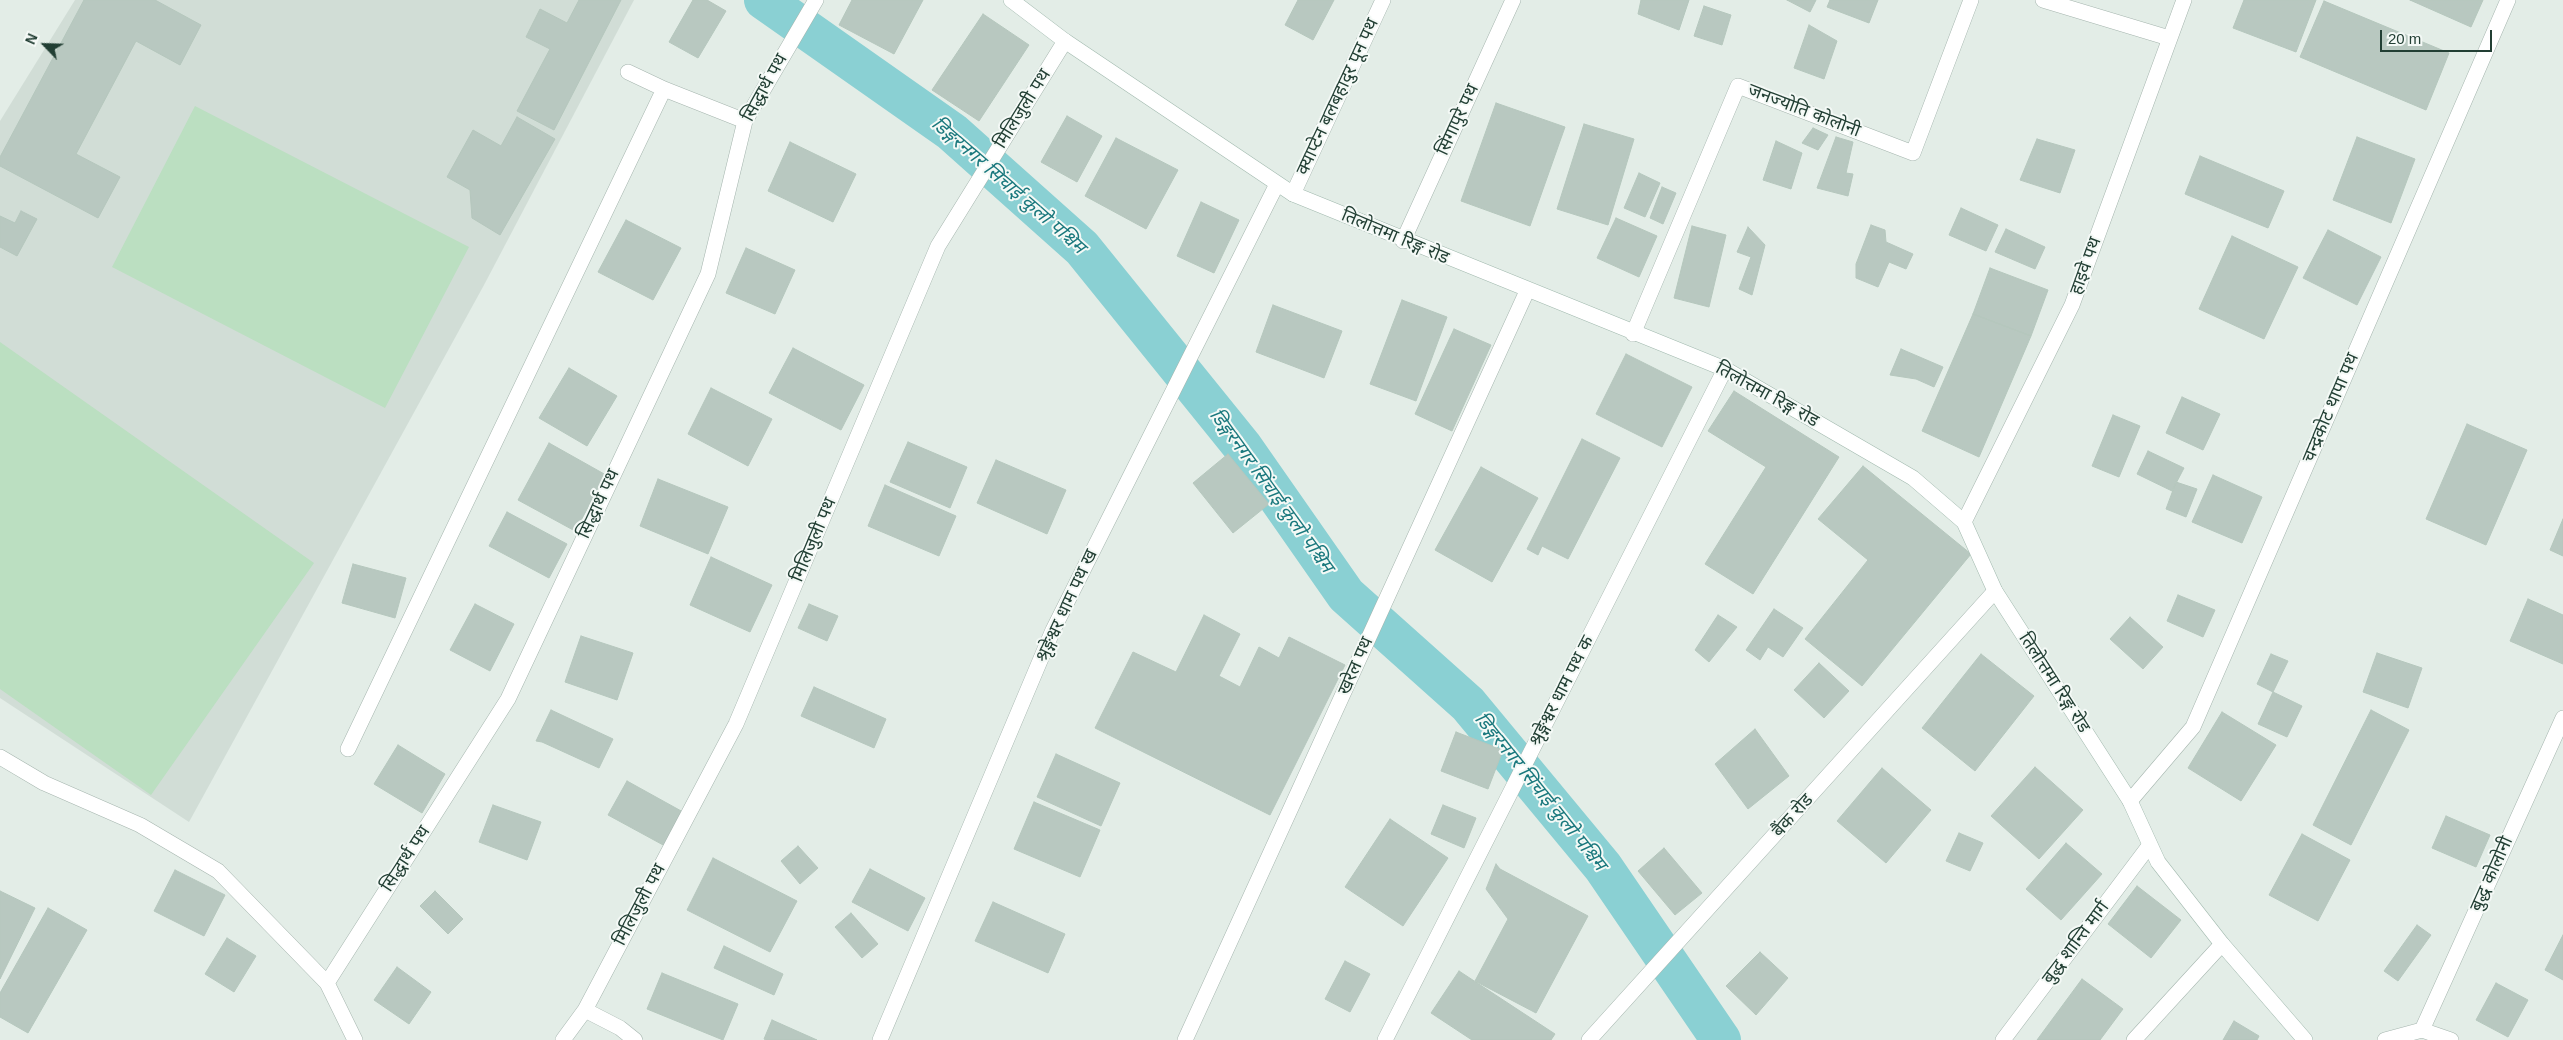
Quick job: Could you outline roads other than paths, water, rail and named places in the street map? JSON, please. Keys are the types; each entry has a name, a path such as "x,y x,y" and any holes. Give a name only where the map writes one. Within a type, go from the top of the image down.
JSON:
{"street":[{"name":"सिद्धार्थ पथ","path":"327,983 508,699 708,274 745,120 816,0"},
{"name":"तिलोत्तमा रिङ्ग रोड","path":"1011,0 1065,41 1293,194 1403,241 1725,369 1913,478 1964,522 1994,591 2130,801 2149,846 2158,862 2222,944 2304,1040"},
{"name":"क्याप्टेन बलबहादुर पून पथ","path":"1293,194 1383,0"},
{"name":"सिंगापुरे पथ","path":"1403,241 1513,0"},
{"name":"जनज्योति कोलोनी","path":"1633,334 1738,86 1913,153 1971,0"},
{"path":"2043,0 2169,38"},
{"name":"हाइवे पथ","path":"1964,522 2072,305 2184,0"},
{"name":"चन्द्रकोट थापा पथ","path":"2130,801 2193,727 2508,0"},
{"name":"मिलिजुली पथ","path":"563,1040 585,1010 736,724 938,246 1065,41"},
{"path":"628,72 664,89 745,120"},
{"path":"348,749 664,89"},
{"name":"श्रृङ्गेश्वर धाम पथ ख","path":"880,1040 1054,630 1277,184"},
{"name":"खरेल पथ","path":"1185,1040 1527,291"},
{"name":"श्रृङ्गेश्वर धाम पथ क","path":"1386,1040 1725,369"},
{"name":"बैंक रोड","path":"1589,1040 1668,955 1994,591"},
{"name":"बुद्ध कोलोनी","path":"2422,1030 2563,718"},
{"path":"0,757 44,782 140,825 218,871 327,983 355,1040"},
{"name":"बुद्ध शान्ति मार्ग","path":"2003,1040 2149,846"},
{"path":"2134,1040 2222,944"},
{"path":"585,1010 620,1028 635,1040"},
{"path":"2385,1040 2422,1030 2451,1040"}],"waterway":[{"name":"डिङ्गरनगर सिंचाई कुलो पश्चिम","path":"764,0 952,132 1082,248 1242,446 1346,595 1468,704 1603,867 1721,1040"}]}
